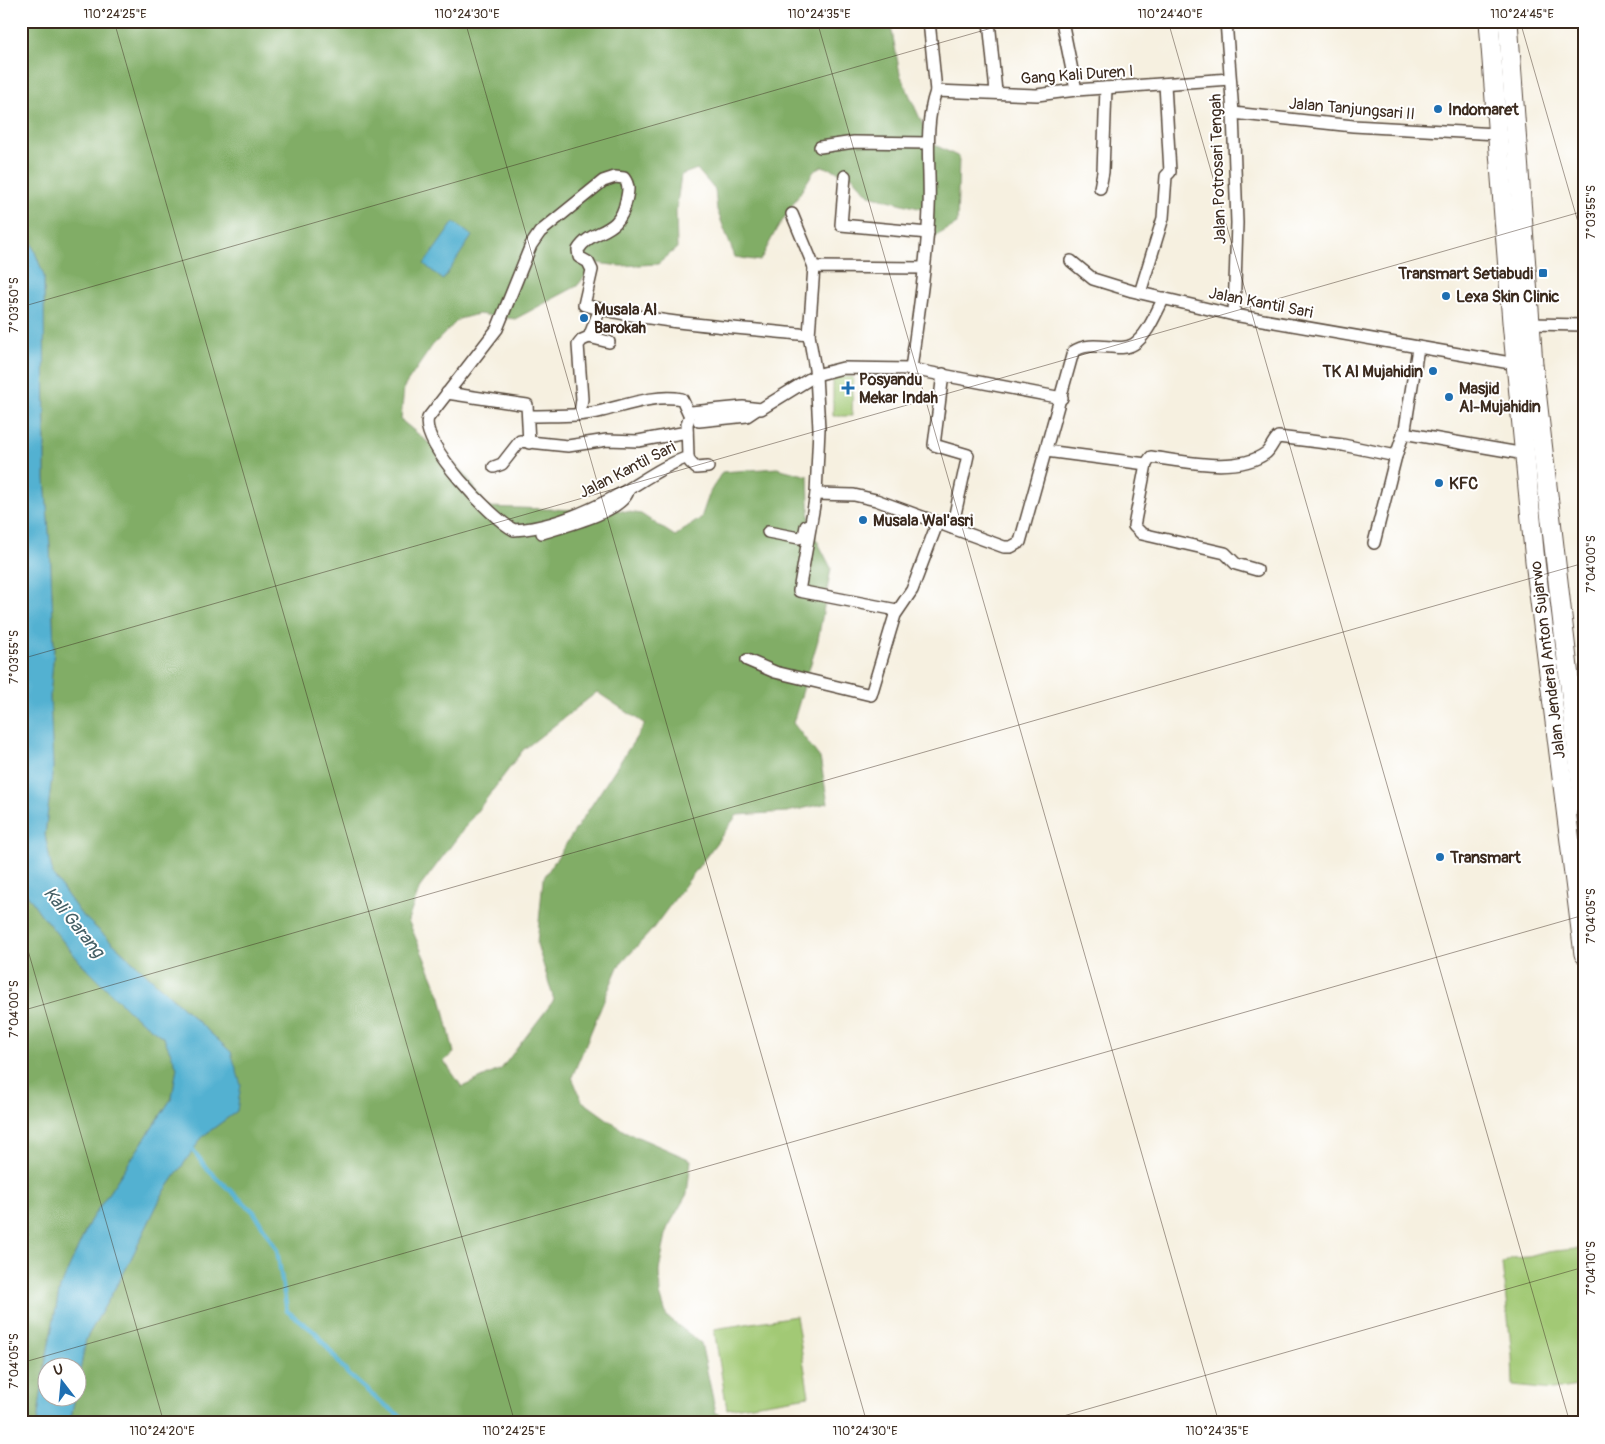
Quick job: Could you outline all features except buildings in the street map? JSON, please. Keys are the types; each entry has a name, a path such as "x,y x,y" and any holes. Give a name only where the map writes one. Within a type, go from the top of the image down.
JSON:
{"highway":[{"name":"Jalan Jenderal Anton Sujarwo","path":"1489,21 1498,134 1525,365 1549,506 1584,807"},
{"name":"Jalan Jenderal Anton Sujarwo","path":"1508,21 1530,324 1525,365 1525,454 1584,954"},
{"path":"1530,508 1549,506"}],"street":[{"path":"912,369 928,234 928,143 935,96 929,21"},
{"path":"989,21 996,92"},
{"path":"1062,21 1076,90"},
{"name":"Jalan Potrosari Tengah","path":"1226,21 1233,113 1237,223 1234,315"},
{"name":"Gang Kali Duren I","path":"935,96 996,92 1012,95 1037,95 1076,90 1230,79"},
{"path":"1140,293 1163,218 1166,176 1170,172 1165,84"},
{"path":"1100,188 1103,172 1106,88"},
{"name":"Jalan Tanjungsari II","path":"1233,113 1353,126 1498,134"},
{"path":"820,146 854,142 928,143"},
{"path":"845,176 841,225 928,234"},
{"name":"Jalan Kantil Sari","path":"600,309 584,305 592,270 588,262 579,257 578,250 586,240 612,227 621,218 628,190 624,178 614,177 603,181 540,232 524,259 497,329 426,422 431,440 437,452 459,478 508,528 520,530 554,522 597,506 660,469 688,457 687,432 694,418"},
{"path":"792,214 814,267 809,335 816,375 819,429 816,498 799,591 897,610"},
{"name":"Jalan Kantil Sari","path":"1071,261 1093,279 1140,293 1234,315 1525,365"},
{"path":"814,267 924,268"},
{"path":"816,498 854,495 876,500 937,524 1004,546 1011,547 1020,542 1062,398 1073,352 1080,347 1132,346 1140,340 1164,298"},
{"path":"589,337 600,309 684,322 809,335"},
{"path":"1530,324 1584,325"},
{"path":"580,414 582,399 578,345 582,340 589,337 609,342"},
{"path":"1374,543 1396,456 1404,433 1418,348"},
{"path":"694,418 695,410 743,407 756,410 793,391 816,375 843,368 912,369 1062,398"},
{"path":"943,374 934,445 968,454 952,528"},
{"path":"447,393 524,404 529,408 529,443"},
{"path":"529,416 580,414 652,400 676,398 682,399 694,418"},
{"path":"494,467 502,464 520,441 568,446 607,440 638,441 687,432"},
{"path":"1404,433 1525,454"},
{"path":"1257,570 1236,564 1225,553 1142,534 1136,530 1134,526 1146,464 1151,457 1217,466 1233,464 1266,453 1278,437 1343,444 1396,456"},
{"path":"1046,451 1146,464"},
{"path":"688,457 696,468 708,467"},
{"path":"542,533 604,512 622,502 628,489"},
{"path":"768,532 802,537 809,508 816,498"},
{"path":"746,660 775,672 871,695 897,610 901,608 912,590 937,524"}],"green space":[{"path":"21,21 352,21 356,26 364,21 890,21 900,74 931,143 959,157 957,224 934,237 922,209 869,195 853,177 822,166 814,171 774,234 760,261 735,257 717,210 715,190 697,169 681,175 676,211 677,248 658,264 621,266 596,263 577,286 515,319 478,314 459,319 432,346 404,387 401,420 463,471 488,507 578,510 605,508 641,514 675,536 701,518 710,492 722,472 777,468 808,476 810,527 831,568 818,640 793,723 820,758 828,803 787,812 737,815 651,931 618,967 572,1077 582,1101 624,1131 691,1160 687,1194 667,1229 659,1271 660,1294 667,1317 701,1343 716,1413 734,1419 735,1423 70,1423 73,1406 88,1406 88,1356 83,1356 86,1339 127,1267 162,1195 203,1136 237,1111 231,1052 80,913 53,875 45,835 53,767 50,697 54,648 45,479 44,277 29,236 21,225","holes":["597,692 645,724 543,879 537,944 554,1000 501,1069 462,1087 444,1061 454,1053 441,997 408,920 420,887 523,750"]},
{"path":"833,377 853,377 852,416 833,416"},
{"path":"21,880 23,888 40,913 80,962 132,1014 164,1038 177,1067 172,1098 90,1221 60,1288 47,1356 38,1356 39,1406 37,1423 21,1423"},
{"path":"1584,1248 1584,1385 1552,1390 1513,1386 1512,1355 1502,1264 1512,1258"},
{"path":"796,1316 809,1396 727,1409 714,1329"}],"water":[{"path":"454,222 472,236 443,280 424,264"},
{"name":"Kali Garang","path":"21,225 29,236 44,276 45,479 54,648 50,697 53,767 45,835 53,875 80,913 231,1052 241,1085 237,1111 203,1136 162,1195 127,1267 86,1339 83,1356 47,1356 60,1288 90,1221 172,1098 177,1067 164,1038 132,1014 80,962 40,913 23,888 21,880"},
{"path":"39,1406 73,1406 70,1423 37,1423"}],"waterway":[{"path":"190,1146 208,1170 254,1212 277,1250 287,1311 316,1333 348,1374 378,1400 410,1423"}],"place":[{"name":"Indomaret","path":"1438,109"},
{"name":"Transmart Setiabudi","path":"1543,273"},
{"name":"Lexa Skin Clinic","path":"1446,296"},
{"name":"Musala Al Barokah","path":"584,318"},
{"name":"TK Al Mujahidin","path":"1433,371"},
{"name":"Posyandu Mekar Indah","path":"848,388"},
{"name":"Masjid Al-Mujahidin","path":"1449,397"},
{"name":"KFC","path":"1439,483"},
{"name":"Musala Wal'asri","path":"863,520"},
{"name":"Transmart","path":"1440,857"}]}
